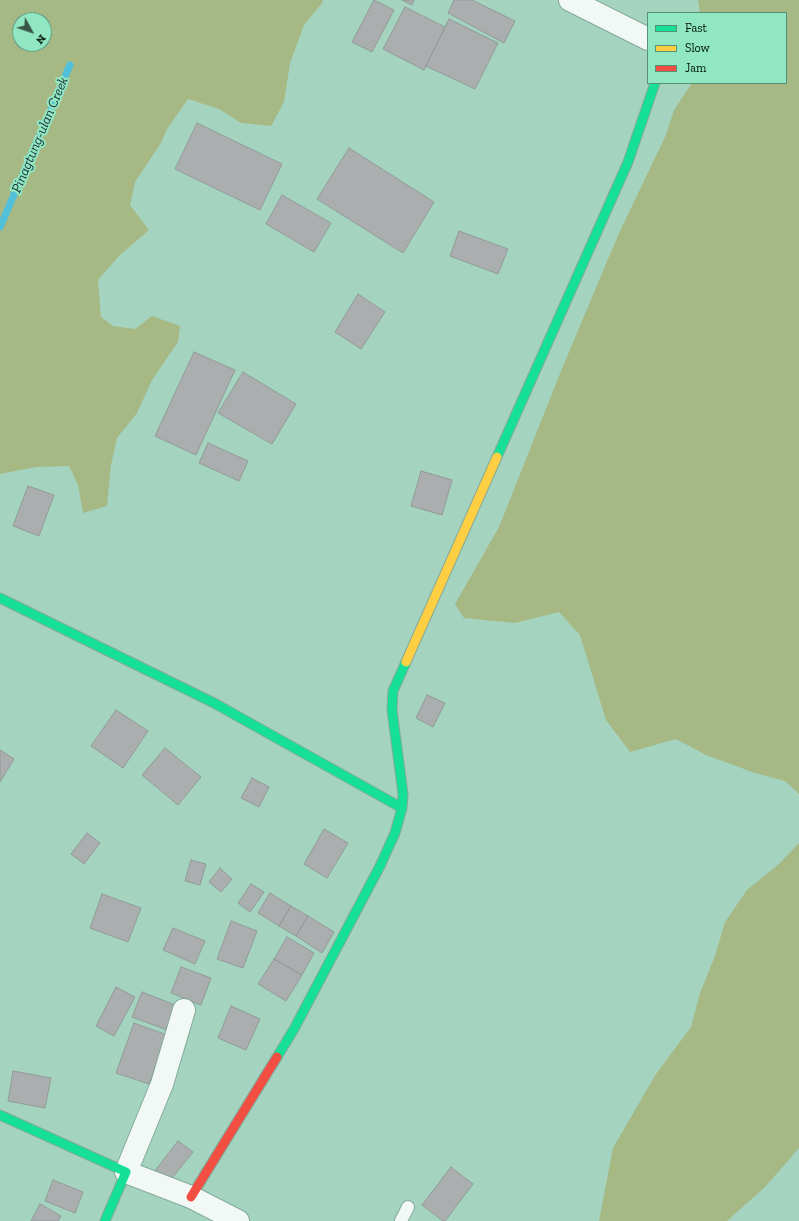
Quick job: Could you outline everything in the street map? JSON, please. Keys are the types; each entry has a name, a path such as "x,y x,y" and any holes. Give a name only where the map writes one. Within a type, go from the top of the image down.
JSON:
{"street":[{"path":"570,0 647,38"},
{"path":"191,1197 294,1029 380,866 395,833 402,808 403,794 392,710 394,691 628,162 655,84"},
{"path":"0,598 214,703 402,808"},
{"path":"105,1221 162,1084 184,1010"},
{"path":"0,1115 126,1172 191,1197 238,1221"}],"lane":[{"path":"402,1221 408,1207"}],"green space":[{"path":"0,0 322,0 323,2 304,25 290,63 284,102 271,126 241,123 219,109 188,99 167,129 161,143 135,182 130,205 149,230 119,256 98,280 101,317 113,326 135,329 152,316 180,326 178,342 152,380 137,413 117,438 111,465 107,506 83,513 78,485 69,466 36,467 0,474"},
{"path":"698,0 799,0 799,794 785,781 755,773 706,755 676,739 630,752 606,720 580,635 559,612 515,623 464,618 455,604 499,527 561,371 619,233 666,135 674,110 691,84 787,84 787,12 700,12"},
{"path":"799,843 799,1148 765,1187 727,1221 599,1221 613,1148 656,1074 691,1027 700,993 715,956 725,922 747,890 779,864"}],"building":[{"path":"374,0 394,10 372,52 352,42"},
{"path":"402,0 414,0 412,5"},
{"path":"454,0 472,0 515,21 504,43 448,13"},
{"path":"405,7 445,27 424,70 383,49"},
{"path":"449,19 498,43 475,89 426,66"},
{"path":"197,123 282,164 260,210 175,169"},
{"path":"349,148 434,202 403,253 317,199"},
{"path":"282,195 331,223 314,252 266,224"},
{"path":"459,231 508,249 498,274 450,256"},
{"path":"358,294 385,312 361,349 335,332"},
{"path":"194,352 235,370 196,455 155,436"},
{"path":"243,372 296,404 272,444 218,413"},
{"path":"208,443 248,461 239,481 199,463"},
{"path":"421,471 452,480 442,515 411,506"},
{"path":"28,486 54,495 39,536 13,526"},
{"path":"427,695 445,703 433,727 416,718"},
{"path":"116,710 148,731 123,768 91,746"},
{"path":"165,748 201,777 178,805 142,775"},
{"path":"0,750 14,759 0,782"},
{"path":"252,778 269,787 259,807 241,798"},
{"path":"324,829 348,843 327,878 304,864"},
{"path":"87,833 100,843 84,864 71,854"},
{"path":"191,860 206,864 200,885 185,881"},
{"path":"220,868 232,879 221,892 209,882"},
{"path":"251,884 264,892 250,912 238,903"},
{"path":"270,893 291,906 279,926 258,913"},
{"path":"102,894 141,908 128,942 90,928"},
{"path":"291,906 308,916 296,936 279,926"},
{"path":"308,916 334,932 322,953 296,936"},
{"path":"231,921 257,931 243,968 217,959"},
{"path":"173,928 205,941 195,964 163,950"},
{"path":"287,937 314,953 302,975 274,959"},
{"path":"274,959 302,975 286,1001 258,984"},
{"path":"181,967 211,978 201,1005 171,993"},
{"path":"116,987 135,997 114,1036 96,1026"},
{"path":"142,992 180,1007 170,1031 132,1017"},
{"path":"231,1006 260,1019 246,1050 218,1038"},
{"path":"134,1023 167,1035 149,1084 116,1073"},
{"path":"13,1071 51,1078 45,1108 8,1101"},
{"path":"178,1141 193,1152 168,1183 154,1172"},
{"path":"451,1167 473,1184 445,1221 443,1221 422,1205"},
{"path":"53,1180 83,1192 75,1213 45,1201"},
{"path":"40,1204 61,1216 58,1221 31,1221"}],"waterway":[{"name":"Pinagtung-ulan Creek","path":"0,227 70,65"}],"traffic: fast":[{"path":"497,457 628,162 655,84"},
{"path":"0,598 214,703 402,808"},
{"path":"277,1057 294,1029 380,866 395,833 402,808 403,794 392,710 393,691 406,662"},
{"path":"0,1115 126,1172 105,1221"}],"traffic: slow":[{"path":"406,662 497,457"}],"traffic: jam":[{"path":"191,1197 277,1057"}]}
